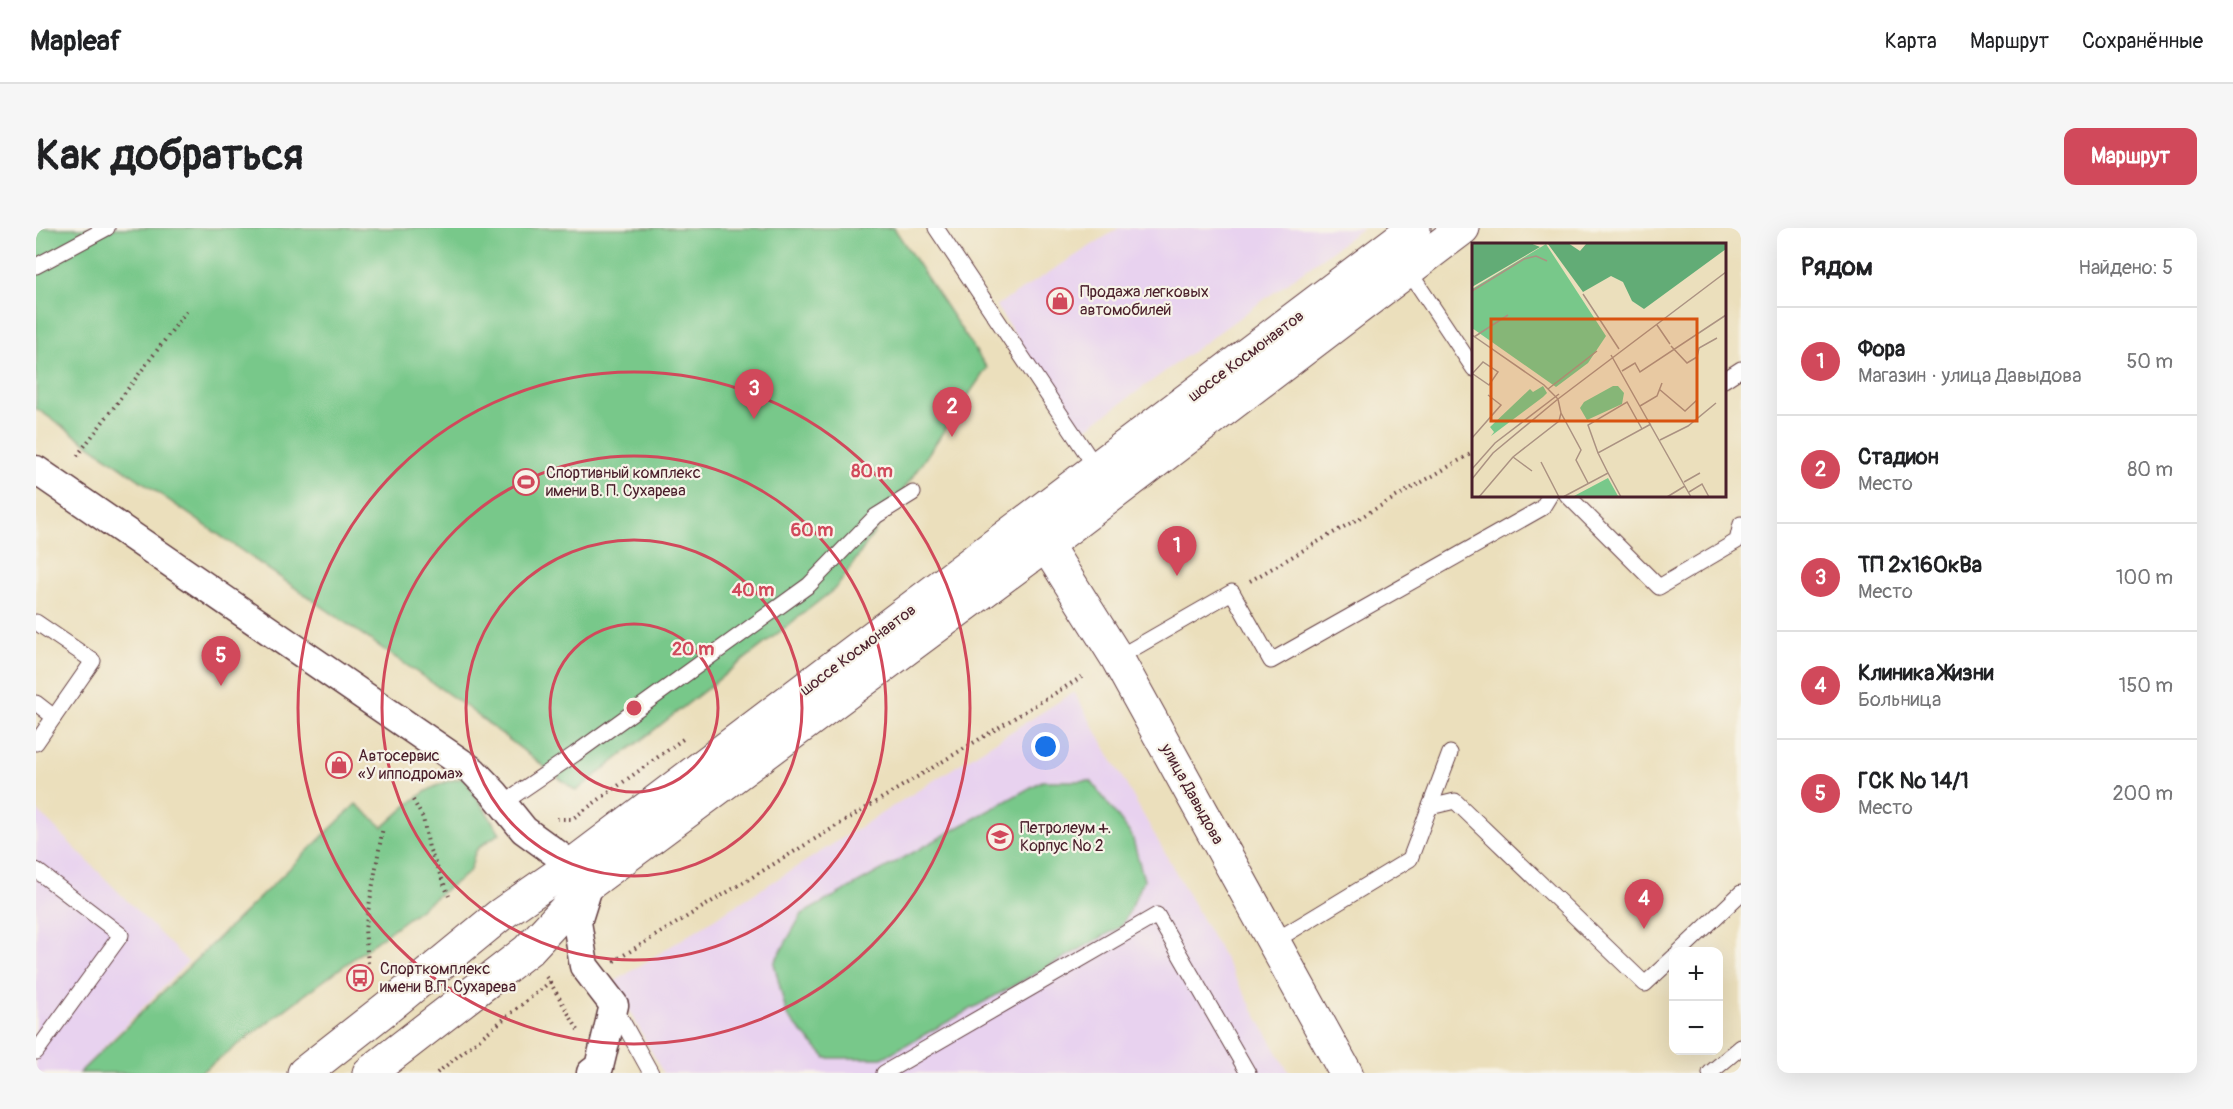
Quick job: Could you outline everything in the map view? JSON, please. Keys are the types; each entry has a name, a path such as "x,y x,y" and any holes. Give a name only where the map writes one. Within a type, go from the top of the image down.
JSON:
{"main road":[{"name":"шоссе Космонавтов","path":"1037,533 1097,469 1414,228"},
{"name":"шоссе Космонавтов","path":"304,1073 500,915 581,875 1037,533 1408,270 1463,228"},
{"name":"улица Давыдова","path":"1037,533 1117,658 1346,1073"},
{"name":"шоссе Космонавтов","path":"369,1073 528,950 581,875"}],"street":[{"path":"36,470 472,771 503,803 524,830 581,875 577,922 584,966 614,1005 595,1070"}],"lane":[{"path":"36,266 107,228"},
{"path":"936,228 1097,469"},
{"path":"1408,270 1472,366"},
{"path":"1726,379 1741,369"},
{"path":"503,803 575,754 809,585 876,516 913,493"},
{"path":"1117,658 1232,592 1271,661 1542,508 1549,496"},
{"path":"1568,496 1659,587 1737,541 1741,524"},
{"path":"36,622 93,661 36,743"},
{"path":"36,703 54,717"},
{"path":"1273,942 1410,859 1450,753"},
{"path":"1430,807 1455,801 1646,984 1669,962"},
{"path":"36,870 121,935 36,1052"},
{"path":"1683,947 1741,893"},
{"path":"884,1073 1157,915 1248,1073"},
{"path":"614,1005 651,1073"},
{"path":"1710,1073 1741,1047"}],"path":[{"path":"77,456 189,308"},
{"path":"1232,592 1472,453"},
{"path":"590,975 1085,675"},
{"path":"413,800 423,818 429,848 449,896"},
{"path":"368,963 365,929 383,827"},
{"path":"542,973 550,981 595,1070"},
{"path":"437,1073 550,981"}],"shaded area":[{"path":"1119,228 1363,228 1080,433 996,306"},
{"name":"Петролеум +. Корпус № 2","path":"1074,692 1289,1073 663,1073 614,982"},
{"path":"36,809 188,962 78,1073 36,1073"}],"green space":[{"name":"Спортивный комплекс имени В. П. Сухарева","path":"36,228 894,228 987,368 837,587 576,791 464,705 36,408"},
{"path":"464,778 500,833 476,851 468,873 200,1073 79,1073 356,804 383,827 420,795 440,784"},
{"path":"1042,781 1091,781 1132,836 1144,880 1122,926 882,1058 826,1058 787,1016 774,963 802,914"}],"place":[{"name":"Продажа легковых автомобилей","path":"1060,301"},
{"name":"ТП 2х160кВа","path":"754,419"},
{"name":"Стадион","path":"952,437"},
{"name":"Спортивный комплекс имени В. П. Сухарева","path":"526,482"},
{"name":"Фора","path":"1177,576"},
{"name":"ГСК № 14/1","path":"221,686"},
{"name":"Автосервис «У ипподрома»","path":"339,765"},
{"name":"Петролеум +. Корпус № 2","path":"1000,837"},
{"name":"Клиника Жизни","path":"1644,929"},
{"name":"Спорткомплекс имени В.П. Сухарева","path":"360,978"}]}
